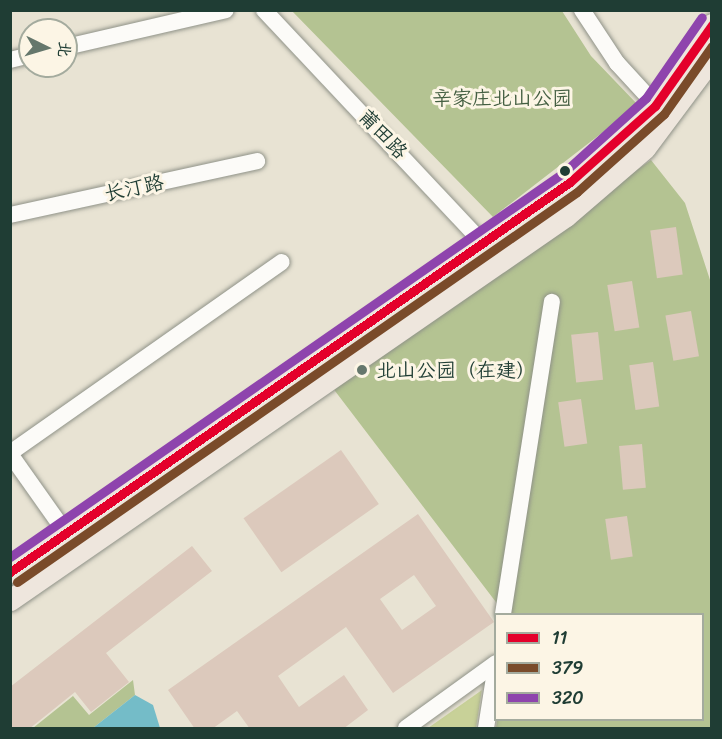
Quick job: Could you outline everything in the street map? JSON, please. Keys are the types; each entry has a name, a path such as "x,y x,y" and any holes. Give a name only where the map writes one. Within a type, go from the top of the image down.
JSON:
{"main road":[{"path":"10,600 78,550 499,260 627,167 663,113 711,24"},
{"path":"10,572 487,242 570,182 663,113 711,57"}],"street":[{"path":"78,44 226,10"},
{"name":"莆田路","path":"264,10 487,242 499,260"},
{"path":"582,10 617,63 663,113"},
{"name":"长汀路","path":"10,215 257,161"},
{"path":"78,550 10,454 282,262"},
{"path":"503,613 552,302"},
{"path":"406,729 494,665"},
{"path":"486,729 494,671"}],"green space":[{"name":"辛家庄北山公园","path":"292,11 562,11 591,56 638,105 493,217"},
{"path":"651,160 685,203 711,283 711,728 496,728 497,721 704,721 704,613 504,613 332,387"},
{"path":"133,680 135,695 93,728 33,728 73,696 89,715"},
{"path":"482,690 476,728 428,728"}],"water":[{"path":"135,695 153,705 160,728 93,728"}],"building":[{"path":"676,227 683,275 657,278 650,231"},
{"path":"632,281 639,327 615,331 607,285"},
{"path":"691,311 699,356 673,361 665,316"},
{"path":"598,332 603,380 576,383 571,335"},
{"path":"653,362 659,407 635,410 629,365"},
{"path":"581,399 587,444 564,447 558,402"},
{"path":"642,444 646,488 623,490 619,446"},
{"path":"341,450 379,504 281,572 244,518"},
{"path":"418,514 494,622 393,693 346,627 278,676 299,707 344,675 368,710 343,729 250,729 237,711 212,729 195,729 168,690","holes":["414,575 436,606 402,630 380,599"]},
{"path":"627,516 633,557 611,560 605,519"},
{"path":"192,546 212,571 106,653 129,682 91,712 75,692 29,729 10,729 10,687"}],"transit line":[{"name":"320","path":"10,557 563,173 646,98 702,17"},
{"name":"11","path":"10,572 570,182 655,106 712,25"},
{"name":"379","path":"17,582 577,192 664,114 712,46"}],"place":[{"name":"北山公园（在建）","path":"362,370"}]}
